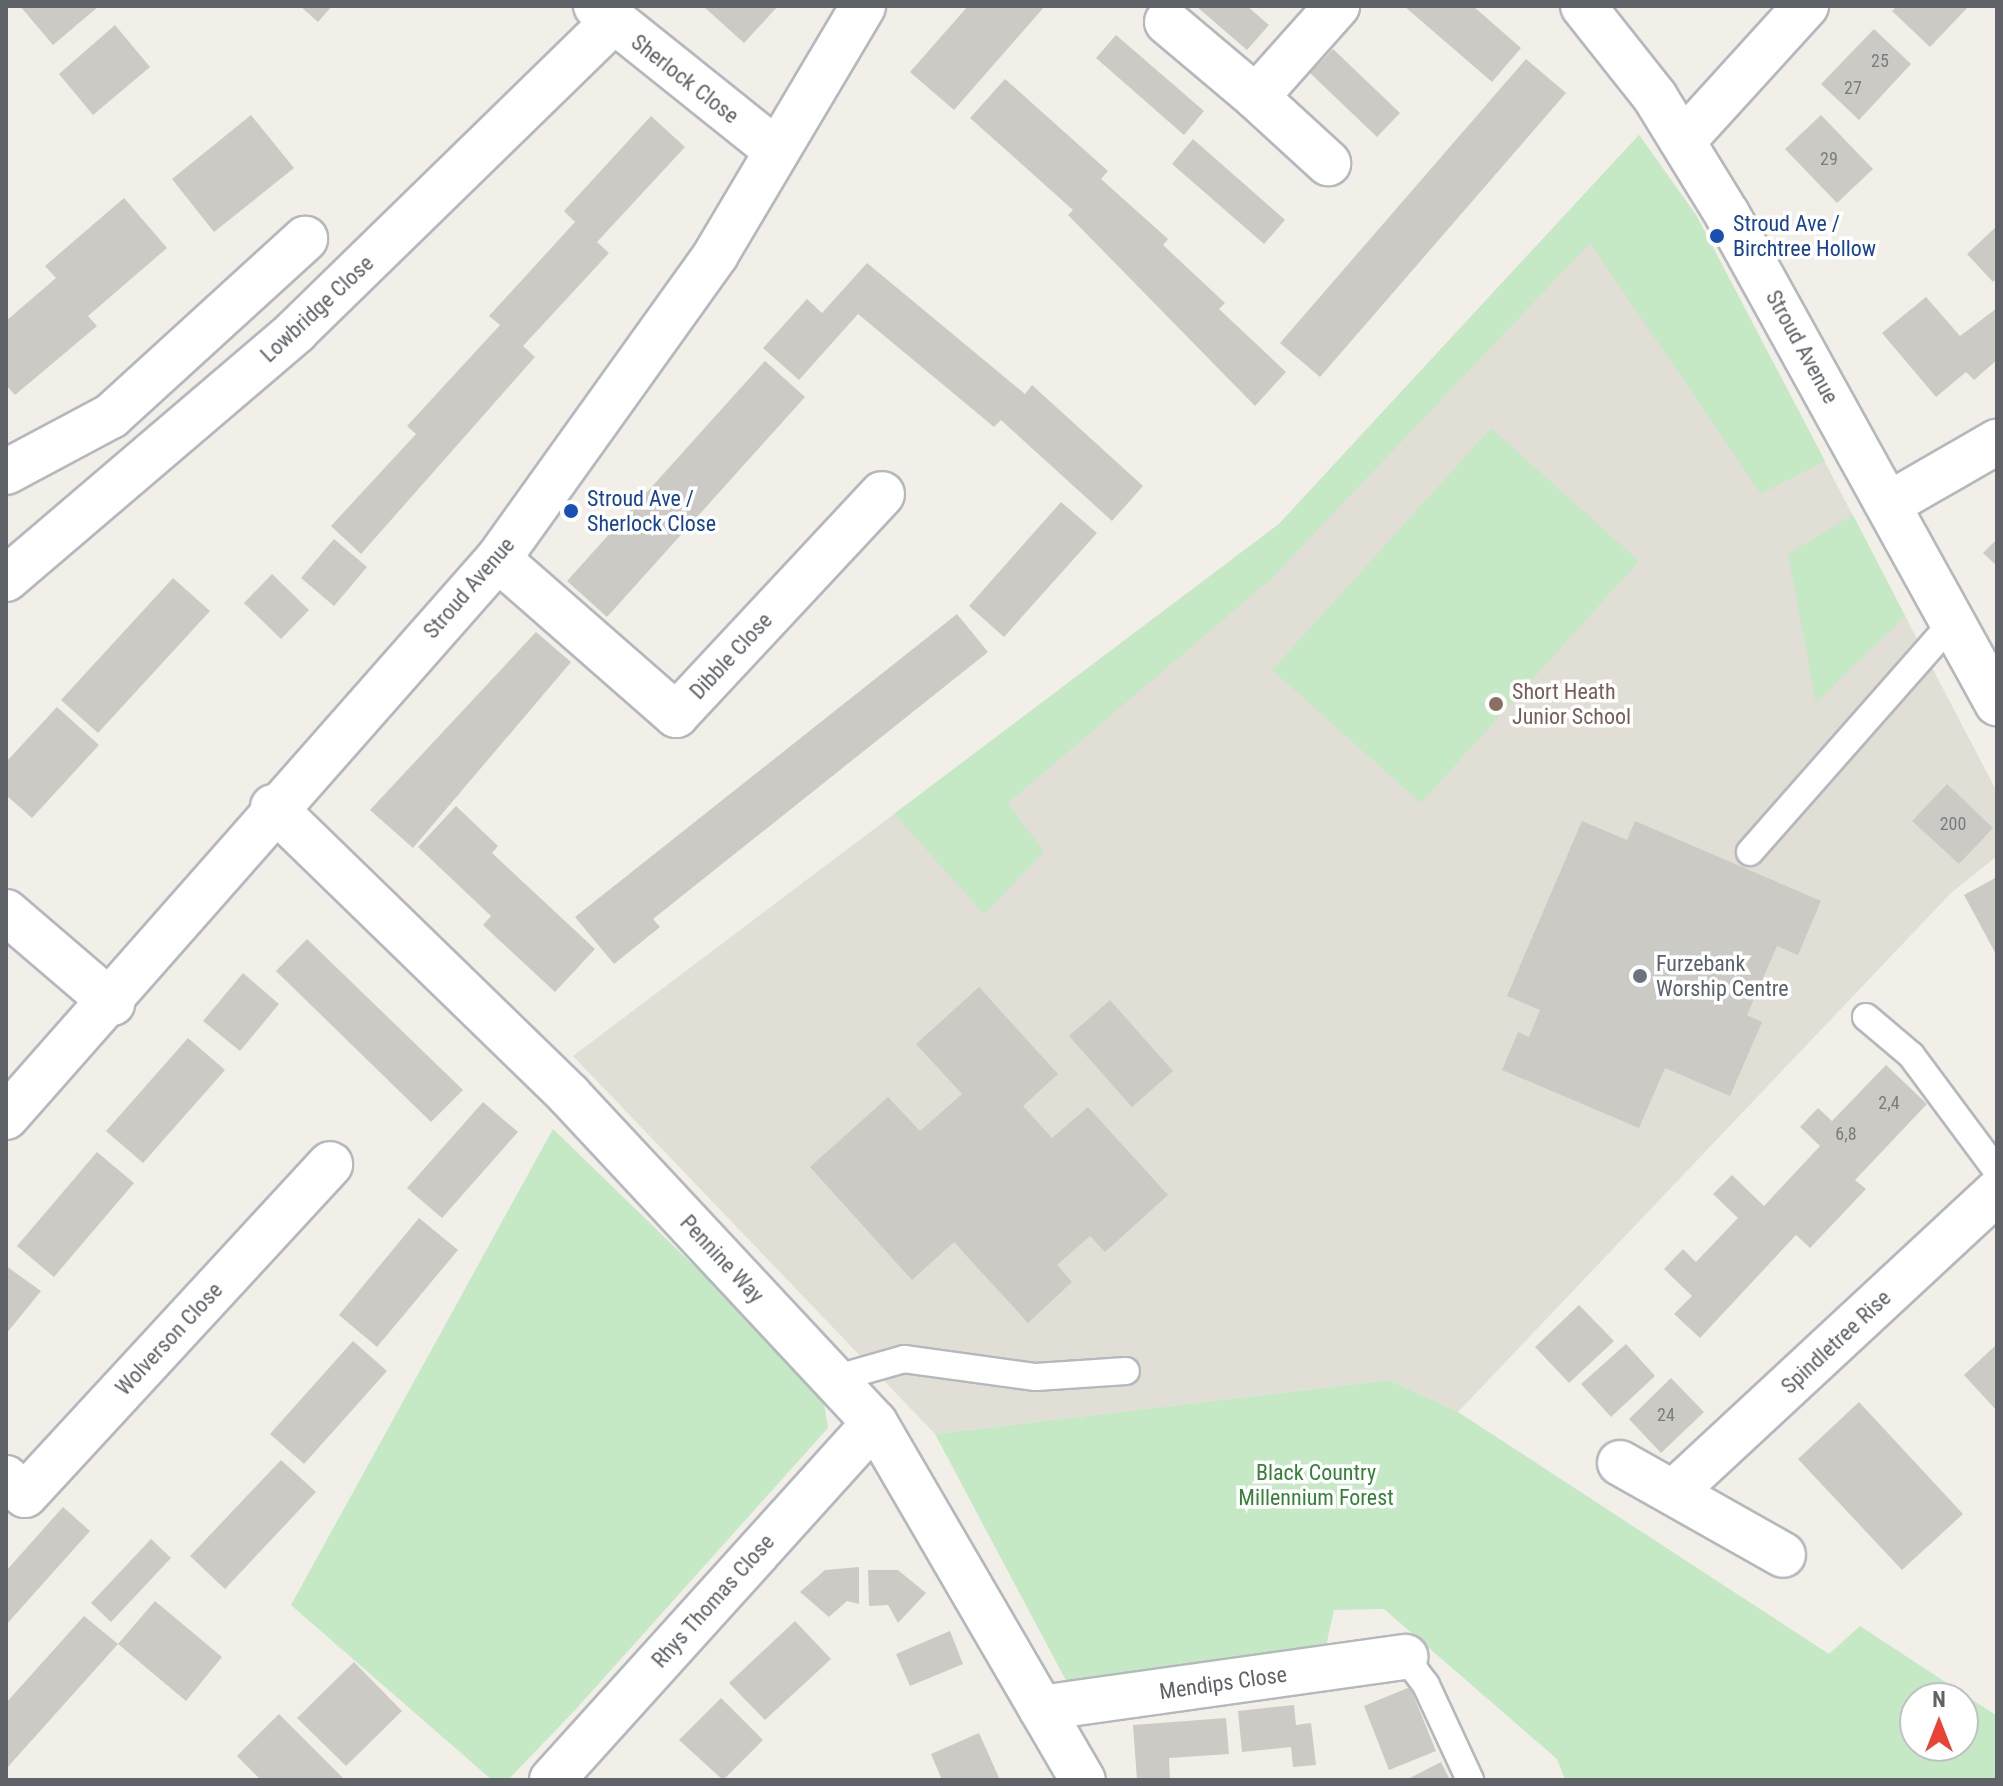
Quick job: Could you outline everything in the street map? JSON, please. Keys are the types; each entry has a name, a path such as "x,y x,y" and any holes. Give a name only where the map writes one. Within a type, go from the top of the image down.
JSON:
{"street":[{"name":"Stroud Avenue","path":"6,1117 112,1003 273,807 498,559 716,254 863,6"},
{"path":"1256,97 1337,6"},
{"name":"Stroud Avenue","path":"1583,6 1683,141 1889,504 1997,703"},
{"path":"1683,141 1806,6"},
{"name":"Sherlock Close","path":"604,14 776,150"},
{"name":"Lowbridge Close","path":"6,579 296,331 604,14"},
{"path":"1167,22 1328,163"},
{"path":"6,472 111,416 305,239"},
{"path":"1889,504 1997,442"},
{"name":"Dibble Close","path":"498,559 676,715 882,494"},
{"name":"Pennine Way","path":"273,807 569,1095 875,1423 1083,1780"},
{"path":"6,912 112,1003"},
{"name":"Wolverson Close","path":"6,1478 25,1495 330,1164"},
{"name":"Spindletree Rise","path":"1674,1492 1997,1192"},
{"name":"Rhys Thomas Close","path":"552,1780 875,1423"},
{"path":"1620,1463 1783,1555"},
{"name":"Mendips Close","path":"1041,1708 1405,1657"}],"lane":[{"path":"1750,852 1952,623"},
{"path":"1866,1017 1911,1055 1997,1171"},
{"path":"834,1379 904,1359 1036,1377 1126,1371"},
{"path":"1405,1657 1426,1685 1470,1780"}],"shaded area":[{"name":"Short Heath Junior School","path":"1639,135 1696,215 1997,792 1997,856 1951,893 1458,1412 1389,1380 935,1434 573,1056 1279,524"}],"green space":[{"path":"1639,135 1696,215 1825,461 1761,494 1590,243 1271,579 1008,803 1044,852 984,914 894,814 1279,524"},
{"path":"1491,428 1639,561 1421,803 1272,670"},
{"path":"1853,515 1905,616 1816,703 1788,554"},
{"path":"553,1129 822,1390 828,1428 576,1709 508,1780 492,1780 291,1605"},
{"name":"Black Country Millennium Forest","path":"1389,1380 1458,1412 1829,1654 1860,1626 1945,1682 1899,1682 1899,1762 1979,1762 1979,1704 1997,1716 1997,1780 1565,1780 1557,1759 1384,1609 1334,1610 1326,1646 1071,1690 935,1434"}],"building":[{"path":"20,6 99,6 53,45"},
{"path":"300,6 332,6 318,22"},
{"path":"703,6 778,6 744,43"},
{"path":"968,6 1045,6 954,110 910,72"},
{"path":"1196,6 1247,6 1269,25 1247,50"},
{"path":"1404,6 1473,6 1521,48 1492,82"},
{"path":"1897,6 1969,6 1930,47 1892,11"},
{"path":"115,25 150,67 93,115 59,74"},
{"path":"1874,29 1911,64 1859,120 1821,84"},
{"path":"1116,35 1204,111 1184,135 1096,58"},
{"path":"1333,49 1400,113 1377,137 1310,73"},
{"path":"1526,59 1566,93 1320,377 1280,343"},
{"path":"1005,79 1108,171 1101,179 1168,239 1163,245 1225,303 1219,309 1286,372 1255,406 1068,215 1073,210 970,118"},
{"path":"251,115 294,168 214,232 172,179"},
{"path":"1821,115 1873,169 1837,203 1785,149"},
{"path":"651,116 685,147 597,242 609,253 523,346 535,357 361,554 331,526 416,434 407,426 500,325 489,316 575,222 564,211"},
{"path":"1193,139 1285,220 1264,244 1172,164"},
{"path":"124,198 167,248 88,316 97,326 15,395 6,385 6,321 56,278 45,266"},
{"path":"1997,226 1997,278 1993,282 1967,254"},
{"path":"867,263 1025,394 1032,385 1143,486 1112,521 1001,420 994,427 858,314 799,380 763,348 807,299 822,313"},
{"path":"1926,297 1960,336 1997,308 1997,360 1974,380 1966,372 1936,397 1882,333"},
{"path":"765,361 805,397 607,617 567,581"},
{"path":"1061,502 1097,533 1004,637 969,606"},
{"path":"334,539 367,567 334,606 301,578"},
{"path":"1997,539 1997,566 1983,553"},
{"path":"272,574 309,610 281,639 244,603"},
{"path":"173,578 210,611 98,733 61,700"},
{"path":"957,614 988,652 653,919 660,927 614,964 575,917"},
{"path":"536,632 571,662 413,848 370,810"},
{"path":"57,707 99,745 32,818 6,795 6,762"},
{"path":"1947,784 1993,828 1959,864 1912,821"},
{"path":"456,806 498,846 492,853 595,949 555,992 483,925 491,916 418,847"},
{"name":"Furzebank Worship Centre","path":"1582,821 1627,840 1635,821 1821,901 1798,955 1777,946 1747,1015 1762,1022 1730,1096 1665,1068 1639,1128 1502,1070 1518,1032 1529,1037 1540,1010 1507,996"},
{"path":"1997,877 1997,956 1964,895"},
{"path":"307,939 463,1090 431,1122 276,971"},
{"path":"243,973 279,1004 240,1051 203,1021"},
{"path":"979,987 1058,1074 1023,1106 1052,1138 1088,1107 1168,1195 1105,1252 1090,1236 1057,1265 1072,1282 1028,1323 954,1242 912,1280 810,1167 888,1097 920,1131 962,1094 916,1044"},
{"path":"1110,1000 1173,1071 1132,1107 1069,1036"},
{"path":"188,1038 225,1070 143,1163 106,1131"},
{"path":"1886,1065 1927,1104 1855,1180 1866,1189 1810,1248 1796,1235 1700,1338 1674,1314 1692,1296 1664,1269 1683,1249 1696,1262 1738,1218 1713,1194 1732,1175 1764,1206 1820,1146 1800,1127 1818,1108 1832,1121"},
{"path":"483,1102 518,1132 442,1218 407,1188"},
{"path":"97,1152 134,1183 54,1277 17,1246"},
{"path":"419,1218 458,1250 377,1347 339,1315"},
{"path":"6,1266 41,1291 6,1334"},
{"path":"1579,1305 1614,1341 1569,1383 1535,1347"},
{"path":"353,1341 387,1371 304,1464 270,1434"},
{"path":"1626,1344 1655,1376 1611,1417 1581,1384"},
{"path":"1997,1344 1997,1411 1964,1375"},
{"path":"1671,1378 1704,1412 1661,1453 1629,1419"},
{"path":"1859,1402 1963,1514 1902,1570 1798,1459"},
{"path":"281,1460 316,1492 225,1589 190,1556"},
{"path":"63,1507 90,1531 6,1625 6,1571"},
{"path":"151,1539 171,1558 111,1622 91,1603"},
{"path":"859,1567 859,1604 847,1601 829,1617 800,1592 825,1570"},
{"path":"868,1570 898,1570 926,1593 898,1623 888,1605 869,1606"},
{"path":"155,1601 222,1657 186,1701 118,1644"},
{"path":"84,1616 118,1644 6,1769 6,1703"},
{"path":"795,1621 831,1659 765,1720 729,1683"},
{"path":"950,1631 963,1664 910,1686 896,1654"},
{"path":"354,1662 402,1711 346,1766 297,1718"},
{"path":"1410,1687 1436,1751 1389,1770 1364,1706"},
{"path":"721,1698 763,1740 723,1780 679,1740"},
{"path":"1294,1705 1296,1725 1311,1723 1316,1765 1293,1767 1291,1747 1242,1752 1238,1711"},
{"path":"279,1714 345,1780 261,1780 237,1756"},
{"path":"1226,1718 1229,1754 1169,1758 1170,1780 1137,1780 1133,1725"},
{"path":"979,1733 1000,1780 942,1780 931,1754"},
{"path":"1441,1762 1450,1780 1406,1780"}],"place":[{"name":"Stroud Ave / Birchtree Hollow","path":"1717,236"},
{"name":"Stroud Ave / Sherlock Close","path":"571,511"},
{"name":"Short Heath Junior School","path":"1496,704"},
{"name":"Furzebank Worship Centre","path":"1640,976"}]}
